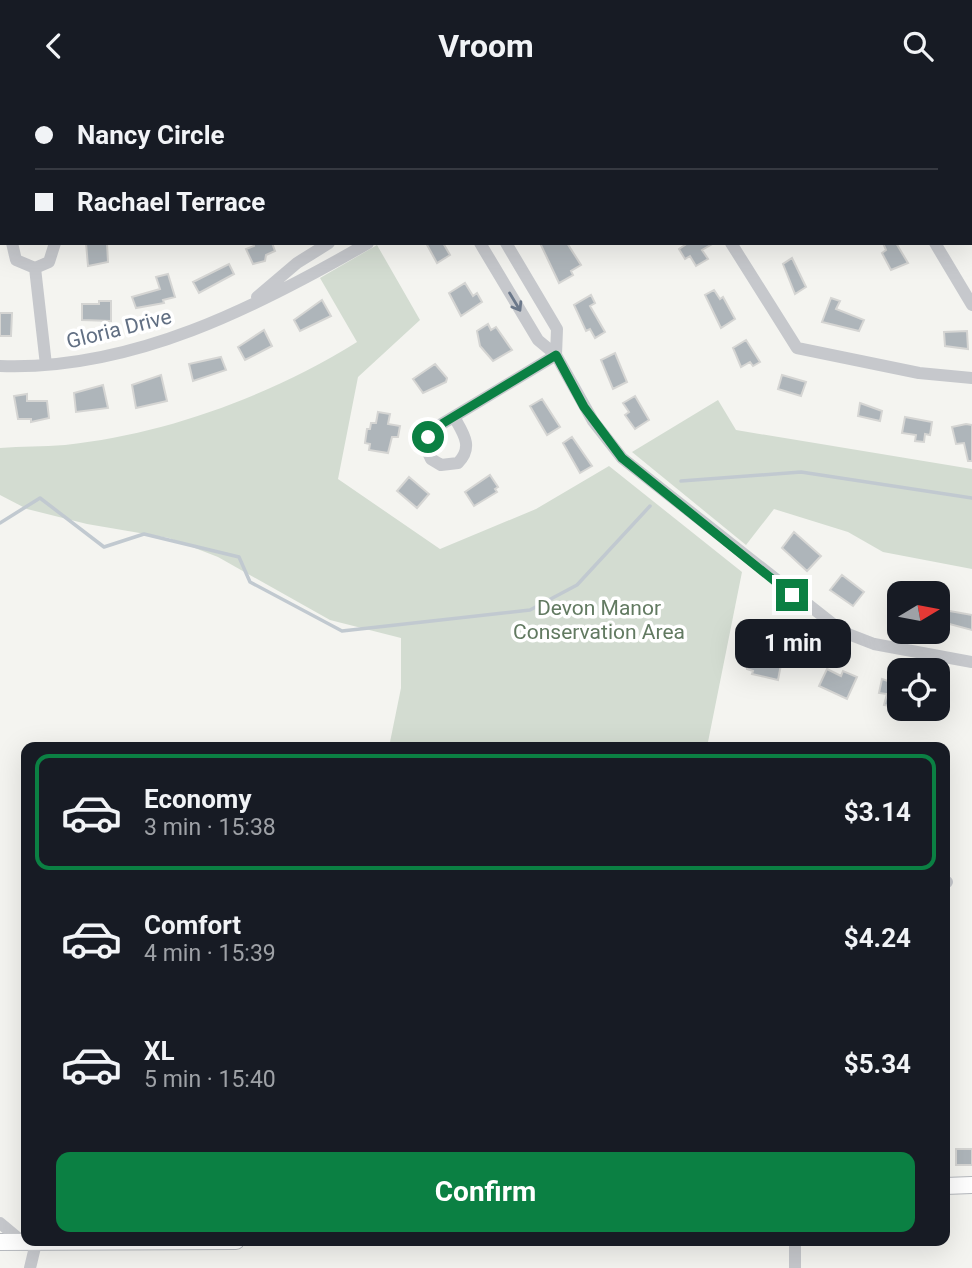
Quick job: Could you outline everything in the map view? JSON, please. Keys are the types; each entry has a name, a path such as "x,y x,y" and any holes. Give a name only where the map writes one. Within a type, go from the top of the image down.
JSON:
{"main road":[{"path":"950,1186 972,1185"},
{"path":"0,1242 21,1243"}],"street":[{"path":"12,245 16,260 36,268 49,262 54,245"},
{"name":"Gloria Drive","path":"243,308 297,263 326,245"},
{"name":"Gloria Drive","path":"0,366 46,365 141,347 243,308 311,276 365,245"},
{"path":"481,245 538,340 556,355 588,414 622,458 822,618 864,641 972,662"},
{"path":"507,245 557,329 556,355"},
{"path":"732,245 797,348 919,373 972,378"},
{"path":"936,245 972,305"},
{"path":"36,268 46,365"},
{"path":"454,417 556,355"},
{"path":"0,1223 21,1237"},
{"path":"30,1246 30,1268"},
{"path":"795,1246 795,1268"}],"green space":[{"name":"Devon Manor Conservation Area","path":"377,245 420,320 358,377 338,479 440,549 536,509 609,466 742,572 708,742 390,742 401,688 401,638 330,620 218,557 169,538 87,524 27,509 0,495 0,448 103,440 179,422 217,410 289,379 357,342 320,278"},
{"path":"718,400 736,430 972,469 972,569 883,552 848,532 774,509 746,545 632,452"}],"building":[{"path":"86,245 107,245 108,262 88,266"},
{"path":"273,245 275,251 266,255 265,261 253,264 246,249"},
{"path":"427,245 444,245 450,255 437,263"},
{"path":"541,245 568,245 581,265 571,271 573,275 559,283"},
{"path":"685,245 711,245 702,250 708,259 696,266 690,256 685,259 679,249"},
{"path":"884,245 897,245 908,263 891,270 882,253 886,250"},
{"path":"792,258 806,287 795,294 783,264"},
{"path":"229,264 234,274 199,293 193,282"},
{"path":"168,274 175,297 163,300 164,303 136,308 132,297 160,289 156,277"},
{"path":"465,283 473,296 477,293 482,302 461,316 449,293"},
{"path":"714,290 720,299 723,297 735,319 721,328 705,295"},
{"path":"591,295 595,303 590,306 605,332 595,338 590,329 586,331 574,305"},
{"path":"831,298 840,301 836,309 864,320 859,331 822,322"},
{"path":"322,300 331,316 300,331 294,320"},
{"path":"99,301 111,301 111,321 82,320 82,304 99,304"},
{"path":"0,313 12,313 11,336 0,336"},
{"path":"488,324 491,330 496,327 512,350 493,361 480,346 477,331"},
{"path":"264,330 272,346 245,360 238,347"},
{"path":"967,331 968,349 945,346 944,332"},
{"path":"746,340 760,362 753,366 750,362 741,367 733,348"},
{"path":"615,353 627,382 613,389 601,360"},
{"path":"221,357 226,370 193,381 189,364"},
{"path":"435,364 447,378 446,382 423,393 413,379"},
{"path":"161,375 167,401 136,408 132,385"},
{"path":"782,375 806,382 801,396 778,389"},
{"path":"103,385 108,408 76,412 74,393"},
{"path":"27,394 27,401 47,401 49,418 31,422 31,419 18,419 14,396"},
{"path":"635,396 649,420 635,429 625,415 629,412 623,403"},
{"path":"542,399 560,427 547,435 530,406"},
{"path":"860,403 882,411 880,421 858,416"},
{"path":"378,412 390,414 388,424 400,426 398,437 392,437 388,453 369,450 370,444 365,443 367,429 370,429 371,423 376,423"},
{"path":"905,417 932,422 930,435 925,434 924,442 915,441 916,435 902,433"},
{"path":"972,425 972,461 968,461 964,443 956,444 952,427"},
{"path":"572,437 592,466 580,473 563,443"},
{"path":"490,475 498,487 495,489 497,492 474,506 465,492"},
{"path":"409,477 429,494 417,508 397,491"},
{"path":"794,532 821,556 807,571 782,548"},
{"path":"842,575 864,592 853,606 830,590"},
{"path":"950,611 972,615 972,630 950,624"},
{"path":"772,647 784,649 778,680 752,674 753,671 747,669 751,650 770,654"},
{"path":"827,669 841,676 843,671 857,677 847,699 819,686"},
{"path":"882,679 887,681 887,694 879,693"},
{"path":"956,1149 972,1149 972,1165 956,1165"}],"waterway":[{"path":"681,481 801,472 972,498"},
{"path":"0,523 40,498 104,547 144,534 239,557 250,582 342,631 530,610 577,585 650,506"}],"route":[{"path":"428,437 435,428 556,355 584,407 622,458 792,595"}]}
